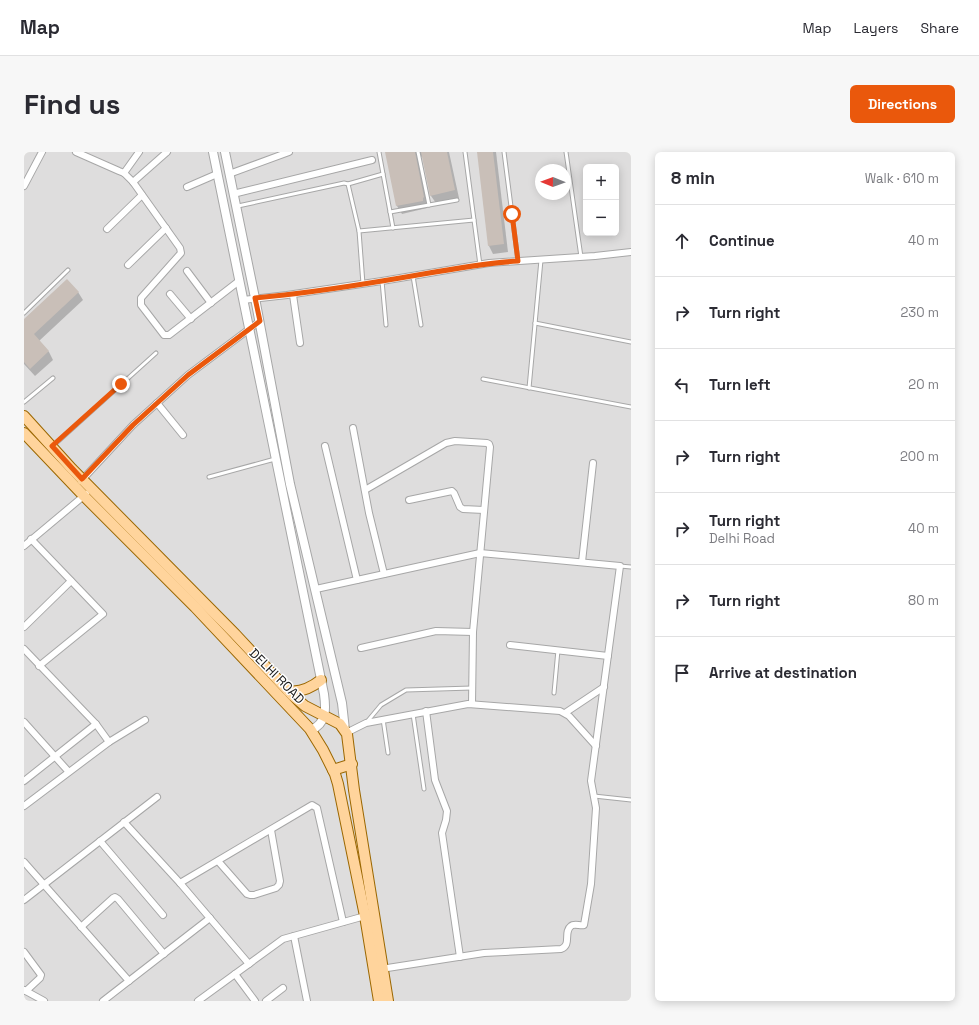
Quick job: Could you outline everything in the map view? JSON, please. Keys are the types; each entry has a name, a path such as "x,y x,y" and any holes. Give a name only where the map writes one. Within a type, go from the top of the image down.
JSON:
{"main road":[{"path":"24,416 52,446 87,492 311,730 321,745 338,784 365,916 388,1001"},
{"path":"24,432 79,483"},
{"name":"DELHI ROAD","path":"87,492 235,634 305,706 340,724 346,732"},
{"path":"288,690 302,691 314,686 321,680"},
{"path":"346,732 349,740 354,790 379,970 380,1001"},
{"path":"333,770 352,764"}],"street":[{"path":"24,186 42,152"},
{"path":"76,152 124,173 133,182 180,248 181,253 140,298 141,304 164,335 168,336 239,281"},
{"path":"124,173 138,154 130,152"},
{"path":"133,182 167,152"},
{"path":"213,152 321,680 325,715 318,726 311,730"},
{"path":"225,152 260,321 290,484 342,703 346,732 366,723 383,719 458,705 472,704 565,713 596,746"},
{"path":"229,174 289,152"},
{"path":"233,194 372,160"},
{"path":"187,187 217,174"},
{"path":"107,229 142,195"},
{"path":"128,265 166,228"},
{"path":"243,300 382,282 480,264 631,252"},
{"path":"187,271 211,303"},
{"path":"170,294 191,319"},
{"path":"293,294 300,343"},
{"path":"79,483 133,425 188,375 260,321"},
{"path":"157,403 183,435"},
{"path":"353,428 384,574"},
{"path":"365,490 446,443 455,441 489,444 490,447 473,632 472,704"},
{"path":"325,446 357,580"},
{"path":"582,562 594,463"},
{"path":"409,500 452,491 460,507 484,510"},
{"path":"24,546 87,492"},
{"path":"31,539 103,614 39,666"},
{"path":"316,590 480,553 620,566 591,781 596,808 591,884 584,924 581,926 570,926 568,929 566,945 564,948 560,949 503,951 379,970"},
{"path":"24,627 71,581"},
{"path":"361,648 436,631 452,630 473,632"},
{"path":"510,645 608,656"},
{"path":"24,649 96,724 109,742"},
{"path":"565,713 604,687"},
{"path":"426,711 435,780 447,811 442,833 460,957"},
{"path":"24,806 68,771 109,742 145,720"},
{"path":"24,722 68,771"},
{"path":"24,780 96,724"},
{"path":"24,900 157,797"},
{"path":"180,883 312,805 317,808 343,922"},
{"path":"124,822 180,883 249,964"},
{"path":"218,861 247,894 254,895 276,888 280,881 271,830"},
{"path":"100,841 163,915"},
{"path":"24,862 129,982"},
{"path":"81,927 116,897 164,954"},
{"path":"202,1000 283,939 365,916"},
{"path":"104,1001 210,918"},
{"path":"294,936 307,1001"},
{"path":"24,952 41,975 40,978 25,991 44,1001"},
{"path":"235,974 255,1001"},
{"path":"266,1001 283,988"}],"lane":[{"path":"379,152 393,228"},
{"path":"418,152 429,205"},
{"path":"465,152 480,264"},
{"path":"504,152 518,261"},
{"path":"566,152 581,257"},
{"path":"236,207 348,184 383,174"},
{"path":"348,184 359,231 363,284"},
{"path":"390,212 457,200"},
{"path":"359,231 474,220"},
{"path":"528,388 541,260"},
{"path":"24,313 68,270"},
{"path":"413,276 420,325"},
{"path":"382,282 386,325"},
{"path":"535,323 631,342"},
{"path":"52,446 156,353"},
{"path":"24,402 53,378"},
{"path":"483,379 631,406"},
{"path":"209,477 276,458"},
{"path":"620,566 631,567"},
{"path":"554,693 558,650"},
{"path":"366,723 380,705 406,690 472,688"},
{"path":"413,714 424,789"},
{"path":"383,719 388,753"},
{"path":"594,796 631,800"}],"shaded area":[{"path":"24,152 631,152 631,1001 24,1001"}],"building":[{"path":"385,152 415,152 424,197 423,201 396,206"},
{"path":"421,152 447,152 455,190 430,196"},
{"path":"477,152 493,152 504,244 488,246"},
{"path":"67,279 79,292 34,334 49,351 30,369 24,362 24,319"}],"route":[{"path":"121,384 52,446 82,479 133,425 188,375 260,321 255,298 382,282 489,263 518,261 512,214"}]}
